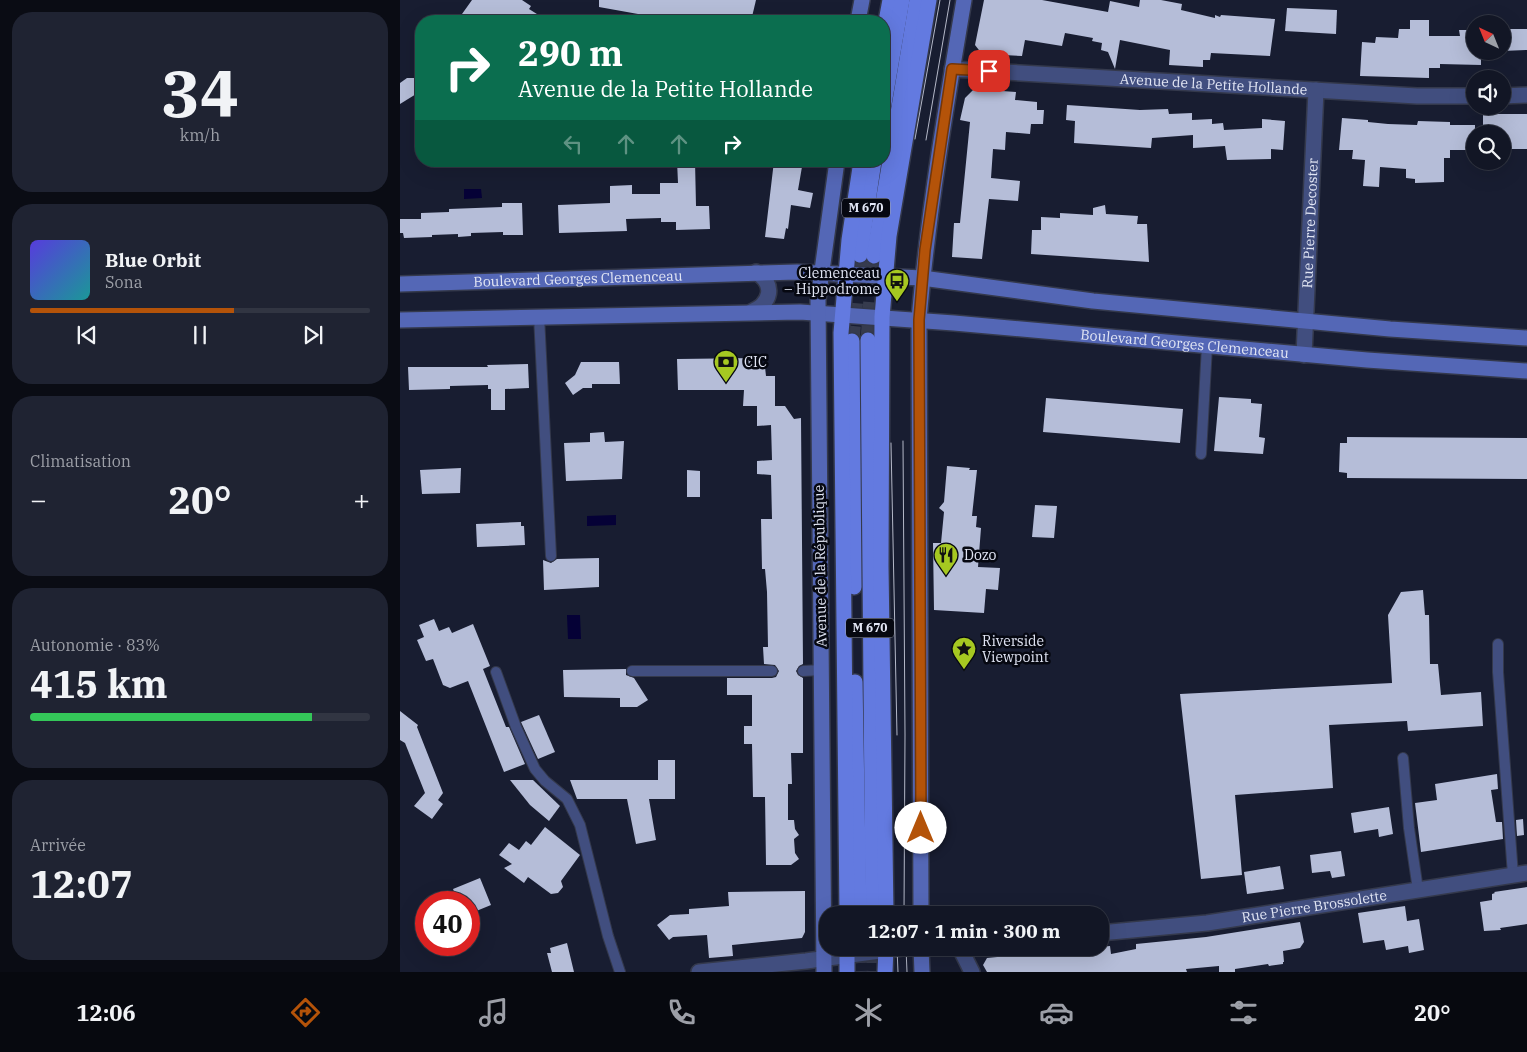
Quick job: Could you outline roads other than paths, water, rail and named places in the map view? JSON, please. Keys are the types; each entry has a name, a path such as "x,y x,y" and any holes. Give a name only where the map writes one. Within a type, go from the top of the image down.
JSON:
{"main road":[{"path":"859,15 862,0"},
{"path":"887,15 890,0"},
{"path":"890,69 902,0"},
{"name":"M 670","path":"890,145 917,0"},
{"path":"886,906 881,566 882,317 884,276 897,184 929,0"},
{"path":"921,906 919,320 922,278 934,187 964,0"},
{"name":"Avenue de la République","path":"824,965 818,312 821,273 836,167"},
{"path":"847,906 841,407 842,314 849,240 860,167"},
{"name":"M 670","path":"874,167 867,255 885,167"},
{"name":"Boulevard Georges Clemenceau","path":"400,284 756,272 845,274"},
{"path":"845,274 922,278 1093,301 1390,329 1527,338"},
{"path":"400,320 818,312"},
{"name":"Boulevard Georges Clemenceau","path":"818,312 1304,355 1527,371"},
{"name":"M 670","path":"868,340 873,906"},
{"name":"M 670","path":"852,341 859,906"},
{"path":"847,956 847,972"},
{"path":"885,972 886,956"},
{"path":"921,956 922,972"}],"street":[{"name":"Avenue de la Petite Hollande","path":"952,69 1418,96 1466,96"},
{"name":"Rue Pierre Decoster","path":"1304,355 1316,90"},
{"path":"1511,96 1527,95"},
{"path":"751,312 762,307 768,293 765,279 756,272"},
{"name":"Rue Pierre Brossolette","path":"1109,932 1197,924 1520,874"},
{"path":"699,972 824,965 839,956"},
{"path":"964,956 972,972"}],"lane":[{"path":"539,316 551,556"},
{"path":"1201,454 1207,346"},
{"path":"1498,644 1498,672 1520,874"},
{"path":"803,671 821,670"},
{"path":"632,671 772,671"},
{"path":"496,672 516,727 536,769 545,781 567,799 580,825 606,928 620,972"},
{"path":"1403,758 1409,828 1418,890"}],"tunnel":[{"path":"852,341 860,255"},
{"path":"868,340 874,256"},
{"path":"860,956 861,972"},
{"path":"874,956 874,972"}],"tram line":[{"path":"915,139 940,0"},
{"path":"926,140 950,0"},
{"path":"903,441 904,906"},
{"path":"891,443 897,735"},
{"path":"897,956 898,972"},
{"path":"906,956 907,972"}],"place":[{"name":"Clemenceau – Hippodrome","path":"897,302"},
{"name":"CIC","path":"726,383"},
{"name":"Dozo","path":"946,576"},
{"name":"Riverside Viewpoint","path":"964,670"}]}
